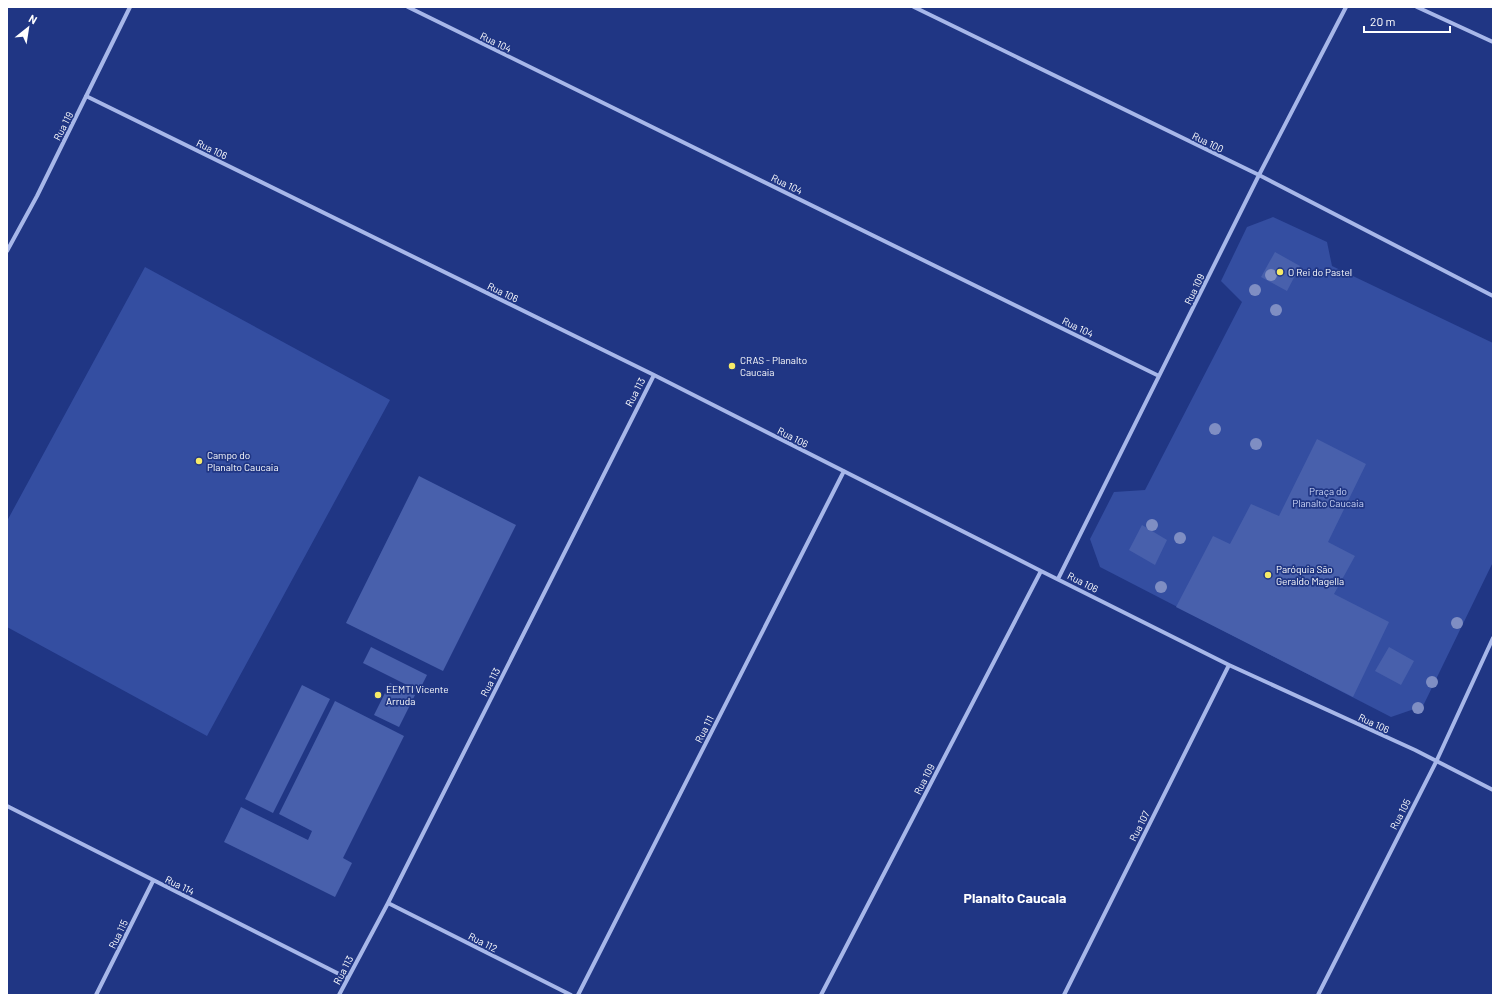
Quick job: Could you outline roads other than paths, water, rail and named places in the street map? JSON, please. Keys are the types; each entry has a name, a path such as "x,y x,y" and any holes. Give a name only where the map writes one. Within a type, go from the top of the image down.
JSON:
{"street":[{"name":"Rua 119","path":"7,251 130,7"},
{"name":"Rua 104","path":"408,7 1159,376"},
{"name":"Rua 100","path":"914,7 1258,175 1493,296"},
{"name":"Rua 109","path":"1058,579 1258,175 1346,7"},
{"path":"1417,7 1493,42"},
{"name":"Rua 106","path":"86,96 654,375 1229,665 1415,750 1493,790"},
{"name":"Rua 113","path":"339,995 388,903 654,375"},
{"name":"Rua 111","path":"578,995 844,471"},
{"name":"Rua 109","path":"821,995 1041,571"},
{"name":"Rua 105","path":"1318,995 1436,762 1493,638"},
{"name":"Rua 107","path":"1064,995 1229,665"},
{"name":"Rua 114","path":"7,806 347,978"},
{"name":"Rua 115","path":"96,995 153,881"},
{"name":"Rua 112","path":"388,903 571,995"}],"place":[{"name":"O Rei do Pastel","path":"1280,272"},
{"name":"CRAS - Planalto Caucaia","path":"732,366"},
{"name":"Campo do Planalto Caucaia","path":"199,461"},
{"name":"Paróquia São Geraldo Magella","path":"1268,575"},
{"name":"EEMTI Vicente Arruda","path":"378,695"}],"district":[{"name":"Planalto Caucaia","path":"1015,897"}],"park label":[{"name":"Praça do Planalto Caucaia","path":"1328,496"}]}
